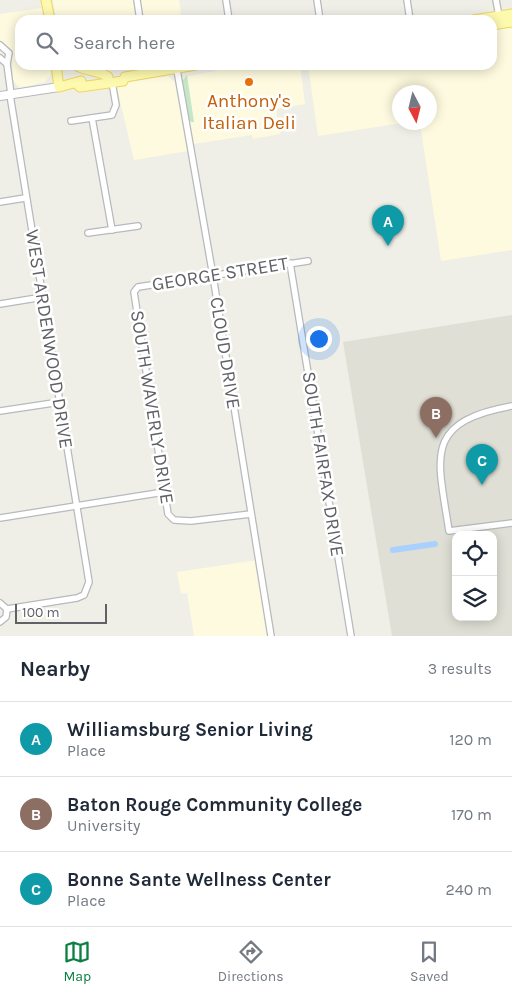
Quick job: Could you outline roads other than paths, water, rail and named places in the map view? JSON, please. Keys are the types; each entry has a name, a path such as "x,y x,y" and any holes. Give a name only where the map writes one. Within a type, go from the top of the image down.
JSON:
{"main road":[{"path":"46,0 49,15"},
{"path":"497,20 512,14"},
{"path":"497,21 512,22"},
{"path":"57,70 59,87"},
{"path":"87,70 104,73 110,80"},
{"path":"0,96 79,82 123,81 125,77 146,70 176,70"}],"street":[{"path":"137,0 139,15"},
{"path":"226,0 228,15"},
{"path":"317,0 319,15"},
{"path":"407,0 409,15"},
{"path":"495,15 496,0"},
{"name":"WEST ARDENWOOD DRIVE","path":"0,45 9,53 7,64 10,95 25,198 89,582 84,595 77,598 7,609"},
{"path":"0,58 7,64"},
{"name":"CLOUD DRIVE","path":"176,70 213,276 271,636"},
{"path":"71,122 112,115 116,105 110,80"},
{"path":"92,118 112,230"},
{"path":"0,202 25,198"},
{"path":"88,233 138,226"},
{"name":"GEORGE STREET","path":"134,292 138,287 308,261"},
{"name":"SOUTH FAIRFAX DRIVE","path":"290,263 351,636"},
{"name":"SOUTH WAVERLY DRIVE","path":"134,292 168,514 174,520 191,522 251,514"},
{"path":"0,304 43,297"},
{"path":"0,411 60,402"},
{"path":"512,406 492,410 461,422 444,441 440,452 440,474 449,531 512,523"},
{"path":"0,518 164,492"},
{"path":"0,604 7,609 6,617 0,622"}],"waterway":[{"path":"393,550 435,544"}],"place":[{"name":"Anthony's Italian Deli","path":"249,82"},
{"name":"Williamsburg Senior Living","path":"388,246"},
{"name":"Baton Rouge Community College","path":"436,438"},
{"name":"Bonne Sante Wellness Center","path":"482,485"}]}
